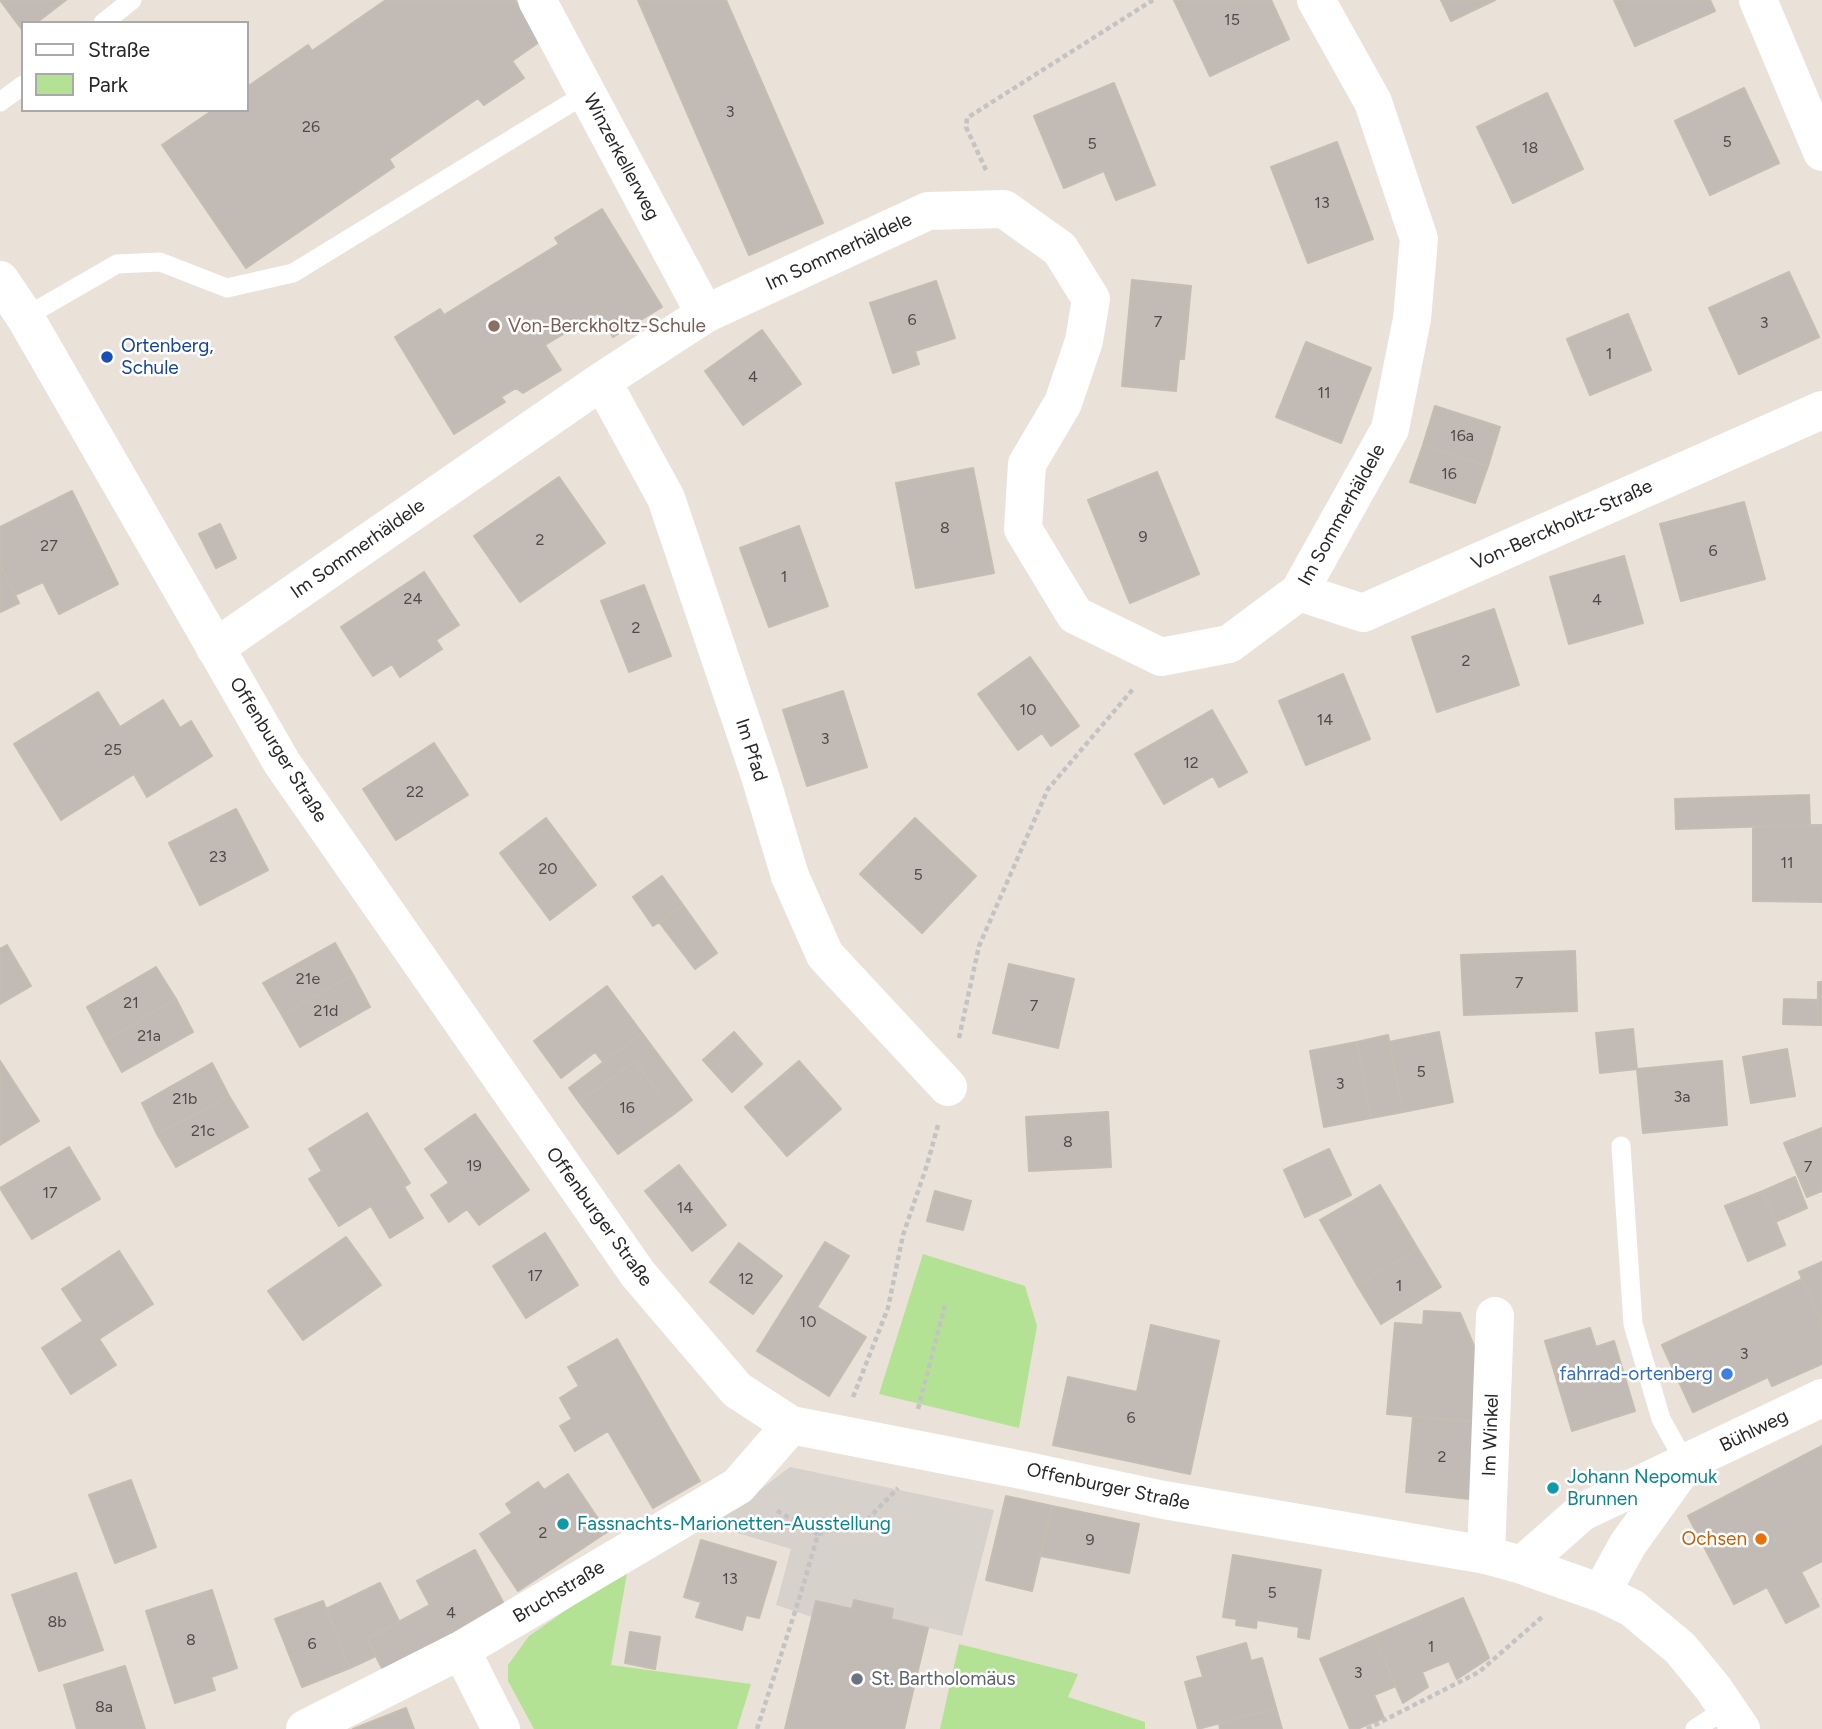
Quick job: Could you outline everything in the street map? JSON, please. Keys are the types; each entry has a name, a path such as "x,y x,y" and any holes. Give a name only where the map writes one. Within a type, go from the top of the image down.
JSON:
{"street":[{"name":"Winzerkellerweg","path":"537,0 705,314"},
{"name":"Im Sommerhäldele","path":"215,648 705,314 928,211 1004,209 1060,249 1091,299 1084,341 1063,403 1027,464 1023,529 1074,615 1161,657 1229,644 1299,592 1390,429 1412,319 1419,239 1373,102 1316,0"},
{"path":"1758,0 1822,152"},
{"name":"Offenburger Straße","path":"0,280 25,317 282,763 638,1274 737,1390 791,1425 1164,1500 1504,1560 1590,1589 1632,1608 1680,1648 1734,1719"},
{"name":"Im Pfad","path":"602,382 666,498 760,776 790,876 825,955 948,1087"},
{"name":"Von-Berckholtz-Straße","path":"1299,592 1363,613 1822,410"},
{"name":"Im Winkel","path":"1495,1316 1504,1560"},
{"name":"Bühlweg","path":"1504,1560 1582,1512 1822,1398"},
{"name":"Bruchstraße","path":"305,1729 461,1650 738,1486 791,1425"},
{"name":"Bühlweg","path":"1590,1589 1628,1544 1686,1464"},
{"path":"461,1650 501,1729"}],"lane":[{"path":"106,21 132,0"},
{"path":"0,103 21,87"},
{"path":"25,317 117,264 160,261 227,288 293,273 587,93"},
{"path":"1621,1146 1633,1324 1661,1419 1686,1464"},
{"path":"1695,1729 1734,1719"}],"path":[{"path":"1004,209 966,127 967,118 1153,0"},
{"path":"738,1486 818,1534 867,1520 903,1483 907,1447 945,1305"},
{"path":"757,1729 818,1534"},
{"path":"1367,1729 1479,1672 1590,1589"}],"green space":[{"path":"923,1254 1025,1286 1037,1326 1019,1428 879,1394"},
{"path":"627,1573 611,1665 751,1684 737,1729 534,1729 508,1681 508,1665 529,1636 601,1586"},
{"path":"959,1644 1078,1674 1068,1697 1145,1722 1145,1729 940,1729"}],"shaded area":[{"path":"790,1467 994,1510 962,1636 891,1619 893,1609 854,1600 852,1609 816,1601 812,1617 776,1605 791,1549 701,1522 752,1496"}],"building":[{"path":"0,0 66,0 39,21 21,21 21,28"},
{"path":"386,0 515,0 542,40 512,61 524,78 484,105 478,98 389,159 394,167 246,268 162,145 210,112 248,112 248,86 308,45 312,51"},
{"path":"638,0 726,0 823,223 749,255"},
{"path":"1174,0 1271,0 1289,39 1210,76"},
{"path":"1441,0 1495,0 1451,21"},
{"path":"1614,0 1710,0 1715,11 1635,46"},
{"path":"1114,83 1155,185 1116,200 1104,171 1064,188 1034,116"},
{"path":"1744,88 1779,163 1710,195 1675,121"},
{"path":"1547,93 1583,169 1513,203 1477,127"},
{"path":"1337,142 1373,239 1308,263 1271,167"},
{"name":"Von-Berckholtz-Schule","path":"602,209 662,307 613,337 598,313 545,345 561,370 523,393 516,388 501,397 505,402 454,434 395,337 440,309 444,315 559,244 555,238"},
{"path":"1789,272 1819,337 1739,374 1709,308"},
{"path":"1132,280 1191,286 1184,359 1179,359 1176,391 1122,386"},
{"path":"936,281 955,338 915,351 919,364 893,373 870,303"},
{"path":"1628,314 1651,370 1590,395 1567,339"},
{"path":"762,330 801,384 743,425 705,371"},
{"path":"1306,342 1371,368 1341,443 1276,417"},
{"path":"1435,406 1500,427 1488,466 1423,445"},
{"path":"1423,445 1488,466 1475,503 1410,482"},
{"path":"973,468 994,573 916,588 896,483"},
{"path":"1157,472 1199,574 1130,603 1088,500"},
{"path":"559,477 605,543 520,602 474,536"},
{"path":"72,491 118,584 59,614 43,582 15,595 0,565 0,527"},
{"path":"1744,502 1765,579 1681,601 1660,524"},
{"path":"220,524 236,558 216,568 199,534"},
{"path":"799,526 828,606 769,627 740,548"},
{"path":"1624,556 1643,623 1569,644 1550,577"},
{"path":"0,565 19,603 0,612"},
{"path":"424,572 459,625 436,640 442,649 400,677 392,664 373,676 341,627"},
{"path":"644,585 671,656 629,672 601,601"},
{"path":"1494,609 1519,685 1437,712 1412,637"},
{"path":"1030,657 1079,726 1051,746 1042,733 1018,750 978,694"},
{"path":"1343,674 1370,739 1306,765 1279,701"},
{"path":"843,691 867,767 807,786 783,710"},
{"path":"98,692 120,727 163,700 180,728 191,721 212,756 147,797 134,774 61,820 14,744"},
{"path":"1212,710 1247,772 1219,787 1213,776 1164,804 1135,754"},
{"path":"434,743 468,795 396,840 363,789"},
{"path":"1809,795 1810,825 1676,829 1675,799"},
{"path":"236,809 268,870 200,905 169,843"},
{"path":"546,818 596,885 550,920 500,853"},
{"path":"915,818 976,876 922,933 860,874"},
{"path":"1822,825 1822,902 1753,901 1753,826"},
{"path":"662,876 683,905 653,926 633,897"},
{"path":"683,905 717,953 695,969 659,922"},
{"path":"335,943 353,975 282,1015 263,983"},
{"path":"7,945 31,986 0,1004 0,949"},
{"path":"1575,951 1577,1011 1464,1015 1461,955"},
{"path":"1009,964 1074,979 1058,1048 993,1033"},
{"path":"156,967 176,999 105,1041 87,1007"},
{"path":"353,975 370,1007 300,1047 282,1015"},
{"path":"1818,982 1822,982 1822,1025 1818,1025"},
{"path":"607,986 642,1033 603,1062 595,1052 561,1078 534,1041"},
{"path":"176,999 193,1032 122,1072 105,1041"},
{"path":"1784,999 1818,1000 1818,1025 1783,1024"},
{"path":"1633,1029 1637,1069 1600,1073 1596,1033"},
{"path":"734,1032 762,1064 732,1092 703,1060"},
{"path":"1439,1032 1453,1102 1403,1112 1389,1042"},
{"path":"642,1033 692,1100 674,1114 635,1061 579,1102 569,1088"},
{"path":"1388,1035 1403,1112 1371,1118 1357,1042"},
{"path":"1357,1042 1371,1118 1324,1127 1310,1051"},
{"path":"1787,1049 1795,1096 1751,1103 1743,1057"},
{"path":"0,1061 39,1121 0,1145"},
{"path":"635,1061 674,1114 618,1154 579,1102"},
{"path":"799,1061 841,1109 787,1156 745,1107"},
{"path":"1722,1061 1727,1125 1643,1133 1637,1069"},
{"path":"212,1063 229,1096 157,1134 142,1103"},
{"path":"229,1096 248,1127 176,1167 157,1134"},
{"path":"1108,1112 1111,1167 1029,1171 1026,1117"},
{"path":"367,1113 410,1183 404,1187 423,1218 390,1238 371,1206 339,1226 309,1179 322,1171 309,1149"},
{"path":"475,1114 529,1190 479,1225 467,1209 449,1222 431,1195 449,1183 425,1149"},
{"path":"1822,1128 1822,1191 1807,1197 1784,1143"},
{"path":"69,1147 100,1199 32,1239 0,1188"},
{"path":"1329,1149 1351,1195 1305,1217 1284,1170"},
{"path":"679,1165 726,1225 692,1251 645,1191"},
{"path":"1795,1177 1807,1208 1775,1222 1763,1191"},
{"path":"1380,1185 1418,1249 1357,1285 1320,1220"},
{"path":"935,1191 971,1201 963,1230 927,1221"},
{"path":"1763,1191 1785,1245 1748,1261 1725,1206"},
{"path":"545,1233 578,1285 526,1318 493,1266"},
{"path":"346,1237 381,1285 303,1340 268,1291"},
{"path":"825,1242 849,1256 817,1307 866,1337 829,1396 757,1351"},
{"path":"739,1243 782,1276 753,1314 710,1282"},
{"path":"1418,1249 1441,1287 1381,1324 1357,1285"},
{"path":"119,1251 153,1304 99,1339 116,1365 71,1394 42,1348 83,1321 62,1289"},
{"path":"1822,1262 1822,1324 1799,1272"},
{"path":"1802,1279 1822,1324 1822,1364 1772,1386 1768,1377 1693,1412 1662,1345"},
{"path":"1424,1311 1460,1313 1483,1367 1478,1422 1387,1414 1395,1323 1423,1325"},
{"path":"1151,1325 1219,1341 1190,1474 1053,1445 1068,1377 1137,1392"},
{"path":"1590,1328 1596,1347 1614,1341 1635,1411 1572,1431 1545,1341"},
{"path":"617,1339 700,1481 653,1508 608,1431 575,1451 560,1426 572,1419 560,1398 579,1386 568,1367"},
{"path":"1413,1417 1478,1422 1470,1499 1406,1492"},
{"name":"Ochsen","path":"1822,1446 1822,1561 1801,1572 1819,1606 1786,1623 1767,1587 1734,1604 1688,1516"},
{"path":"568,1474 607,1532 518,1591 480,1534 512,1513 506,1504 538,1482 544,1490"},
{"path":"131,1480 156,1547 115,1563 89,1495"},
{"path":"1006,1496 1052,1506 1032,1591 986,1580"},
{"path":"1052,1506 1139,1524 1129,1573 1041,1556"},
{"path":"701,1540 776,1562 759,1618 746,1615 742,1630 696,1617 701,1602 684,1597"},
{"path":"475,1550 504,1604 383,1670 367,1639 430,1605 417,1581"},
{"path":"1233,1555 1321,1570 1309,1639 1298,1637 1299,1627 1257,1620 1256,1628 1236,1625 1237,1619 1223,1617"},
{"path":"76,1573 103,1650 39,1671 12,1595"},
{"path":"380,1583 399,1621 367,1639 376,1656 350,1668 326,1609"},
{"path":"212,1590 237,1668 211,1677 215,1690 175,1703 146,1611"},
{"path":"1463,1598 1489,1658 1457,1679 1449,1661 1422,1672 1428,1687 1403,1703 1374,1636"},
{"name":"St. Bartholomäus","path":"854,1600 893,1609 891,1619 928,1628 904,1729 785,1729 816,1601 852,1609"},
{"path":"323,1601 350,1668 302,1687 275,1619"},
{"path":"630,1632 660,1637 655,1669 625,1663"},
{"path":"1374,1636 1396,1686 1374,1695 1384,1718 1357,1729 1350,1729 1320,1659"},
{"path":"1246,1643 1251,1661 1262,1658 1276,1708 1198,1729 1185,1682 1203,1677 1197,1657"},
{"path":"125,1666 145,1729 77,1729 64,1685"},
{"path":"406,1708 414,1729 353,1729"},
{"path":"1276,1708 1282,1729 1220,1729 1219,1724"}],"place":[{"name":"Von-Berckholtz-Schule","path":"494,326"},
{"name":"Ortenberg, Schule","path":"107,357"},
{"name":"fahrrad-ortenberg","path":"1727,1374"},
{"name":"Johann Nepomuk Brunnen","path":"1553,1488"},
{"name":"Fassnachts-Marionetten-Ausstellung","path":"563,1524"},
{"name":"Ochsen","path":"1761,1539"},
{"name":"St. Bartholomäus","path":"857,1679"}]}
